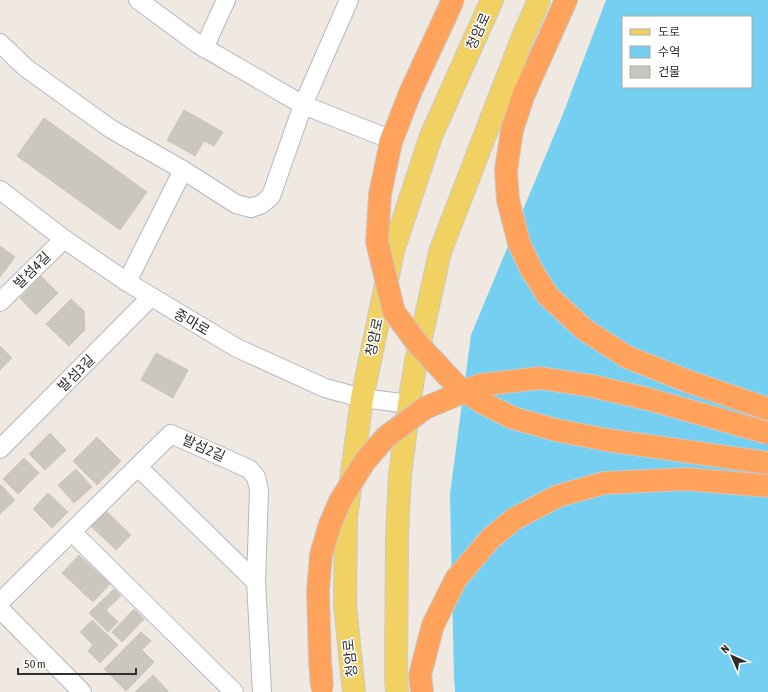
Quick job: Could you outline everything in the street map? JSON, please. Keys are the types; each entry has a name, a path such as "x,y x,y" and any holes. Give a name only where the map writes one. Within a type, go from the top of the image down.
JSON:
{"highway":[{"path":"453,0 410,94 391,142 380,194 378,242 394,312 417,343 456,385 483,403 513,418 556,430 607,440 768,463"},
{"path":"566,0 524,94 512,130 506,170 508,200 519,243 531,269 548,296 585,330 627,357 687,381 768,409"},
{"path":"323,690 320,662 318,590 321,555 330,527 340,501 366,461 386,437 425,408 480,385 540,378 592,386 648,399 768,433"},
{"path":"422,692 420,675 433,624 456,579 490,539 514,519 558,496 604,483 686,479 768,486"}],"main road":[{"name":"청암로","path":"354,692 345,606 346,518 362,398 393,251 431,136 492,0"},
{"path":"397,692 397,535 400,474 416,361 440,252 522,39 539,0"}],"street":[{"path":"138,0 204,48 303,104 382,136"},
{"path":"204,48 226,0"},
{"path":"0,43 26,68 111,129 183,170 236,204 251,208 262,204 271,196 303,104 349,0"},
{"path":"127,282 183,170"},
{"name":"중마로","path":"0,190 64,239 127,282 237,348 325,388 362,398 409,404"},
{"name":"발섬4길","path":"0,302 64,239"},
{"name":"발섬3길","path":"0,449 151,297"},
{"name":"발섬2길","path":"0,602 171,434 249,469 256,477 259,490 256,582 262,692"},
{"path":"138,467 256,582"},
{"path":"72,532 234,692"},
{"path":"0,609 82,692"}],"water":[{"path":"606,0 768,0 768,692 455,692 450,494 471,335 563,114"}],"building":[{"path":"184,110 223,132 214,146 204,141 195,156 167,140"},
{"path":"44,118 147,192 120,230 17,156"},
{"path":"0,246 15,257 0,277"},
{"path":"41,276 58,293 36,315 20,298"},
{"path":"71,299 84,311 85,330 69,346 46,324"},
{"path":"0,346 12,358 0,370"},
{"path":"156,353 188,370 173,398 141,380"},
{"path":"50,433 66,450 45,470 29,454"},
{"path":"97,437 121,461 97,485 73,461"},
{"path":"24,458 39,473 18,494 3,479"},
{"path":"76,469 92,487 74,503 58,485"},
{"path":"1,485 15,500 0,514 0,486"},
{"path":"48,493 68,512 52,528 33,509"},
{"path":"106,511 131,535 116,550 91,526"},
{"path":"79,555 110,584 93,602 62,573"},
{"path":"114,589 121,596 106,610 118,622 108,632 89,613"},
{"path":"134,609 144,619 122,642 112,632"},
{"path":"92,620 118,645 100,663 88,651 93,645 80,632"},
{"path":"141,632 151,641 142,650 154,662 126,691 104,669"},
{"path":"153,675 168,692 135,692"}]}
